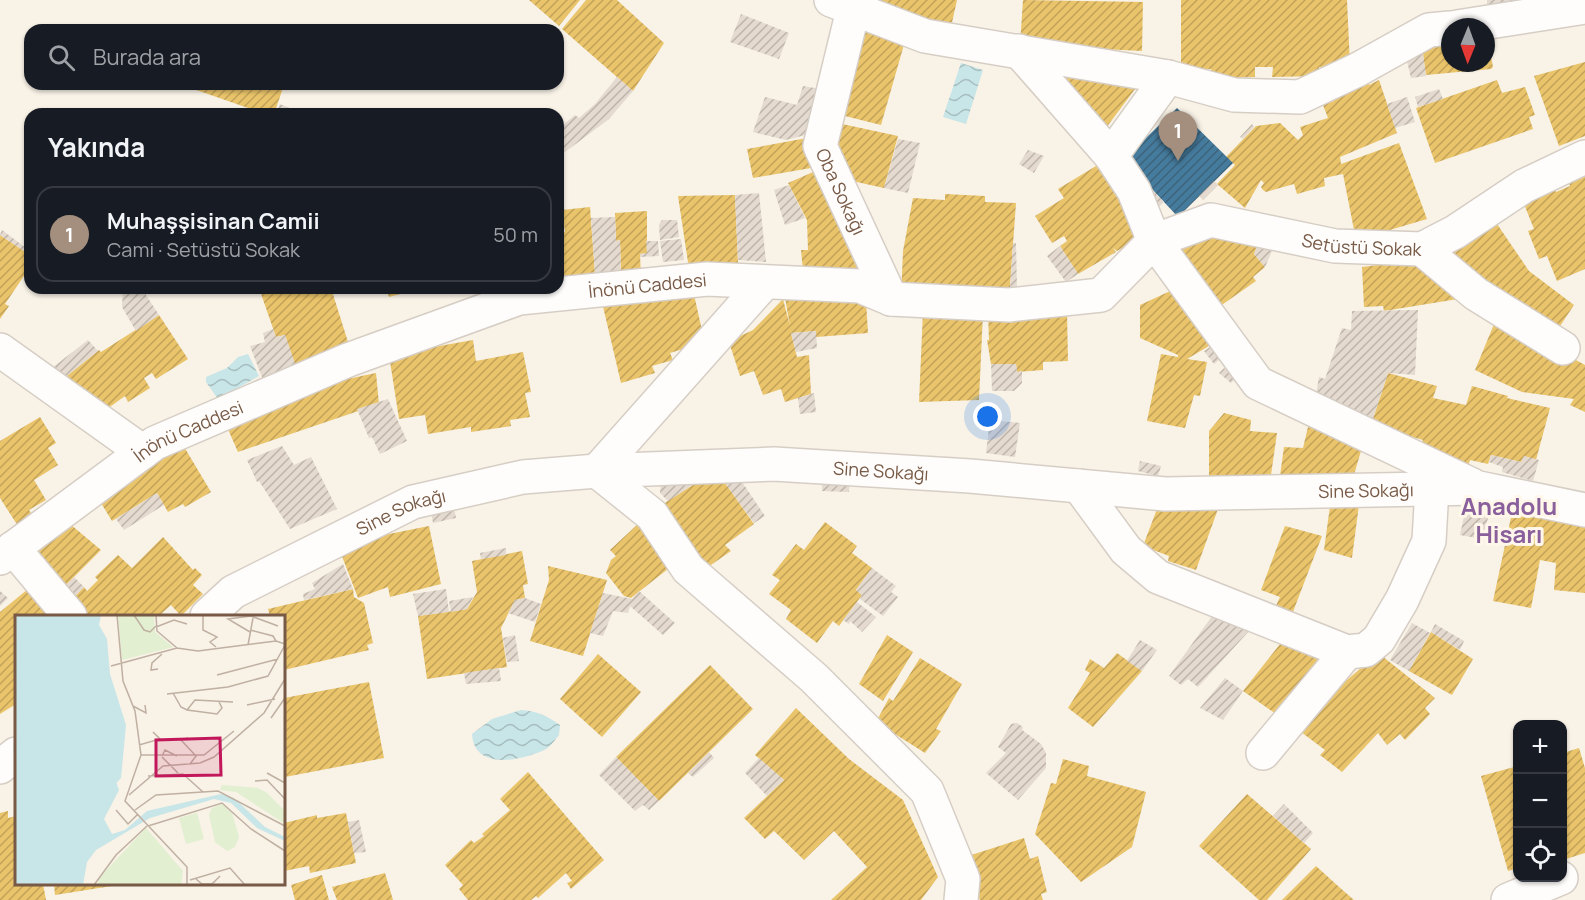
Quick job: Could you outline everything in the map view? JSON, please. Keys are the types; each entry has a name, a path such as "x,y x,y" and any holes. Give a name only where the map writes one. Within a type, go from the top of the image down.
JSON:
{"street":[{"path":"842,5 926,36 1168,77 1234,95 1300,96 1357,70 1429,30 1441,29"},
{"name":"Oba Sokağı","path":"842,5 820,146 891,299"},
{"path":"1495,21 1585,7"},
{"path":"1020,51 1111,156 1134,191 1154,241 1258,383 1479,488"},
{"path":"1111,156 1168,77"},
{"name":"Setüstü Sokak","path":"1154,241 1211,220 1335,246 1422,249 1455,232 1524,186 1585,157"},
{"name":"İnönü Caddesi","path":"564,293 672,280 707,279 860,286 891,299 1009,305 1101,295 1154,241"},
{"path":"1422,249 1476,294 1563,348"},
{"path":"764,283 597,471 652,515 688,569 814,678 927,791 963,879 961,900"},
{"name":"İnönü Caddesi","path":"7,553 155,443 348,360 519,298 553,294"},
{"path":"0,350 144,452"},
{"name":"Sine Sokağı","path":"208,615 233,592 413,502 524,477 597,471 774,464 970,476 1165,494 1479,488 1585,510"},
{"path":"1079,486 1126,550 1158,577 1347,652 1366,650 1379,639 1402,600 1428,542 1432,488"},
{"path":"7,553 69,615"},
{"path":"1263,753 1347,652"},
{"path":"0,767 15,755"},
{"path":"1567,875 1585,867"},
{"path":"1508,900 1550,882"}],"water":[{"path":"961,63 983,70 966,124 943,117"},
{"path":"248,354 259,376 218,399 206,382 206,377 227,368 238,357"},
{"path":"521,710 542,714 560,725 559,735 551,745 536,753 513,759 501,760 481,754 475,746 472,734 492,719"}],"building: Konut":[{"path":"529,0 580,0 561,24 557,24"},
{"path":"586,0 617,0 664,43 633,91 564,31 564,27"},
{"path":"855,0 957,0 951,27"},
{"path":"1023,0 1143,2 1142,51 1020,45"},
{"path":"1181,0 1347,0 1350,65 1319,67 1320,76 1272,77 1273,67 1255,67 1255,77 1211,78 1211,69 1181,70"},
{"path":"857,31 905,41 881,125 833,113"},
{"path":"1441,33 1441,72 1458,72 1426,75 1420,36"},
{"path":"1585,62 1585,136 1559,146 1534,76"},
{"path":"1066,69 1086,80 1090,72 1138,85 1103,132 1057,87"},
{"path":"1367,79 1369,85 1379,80 1397,133 1340,157 1341,164 1399,143 1427,219 1356,240 1343,174 1324,178 1325,186 1297,194 1294,184 1266,192 1261,187 1264,183 1261,180 1245,208 1217,184 1235,165 1226,157 1256,126 1280,123 1298,140 1303,135 1300,127 1328,118 1323,105 1334,101 1333,98"},
{"path":"1497,80 1502,93 1525,87 1535,115 1529,117 1533,129 1435,163 1416,108"},
{"path":"196,90 282,90 276,108 248,108"},
{"path":"833,122 898,136 884,188 843,179"},
{"path":"807,138 811,168 753,178 747,149"},
{"path":"1106,160 1150,232 1117,251 1113,248 1116,252 1078,274 1060,246 1067,241 1064,236 1052,243 1035,216 1064,198 1058,189"},
{"path":"820,169 872,271 804,281 801,250 808,250 807,220 788,183"},
{"path":"1585,173 1585,269 1557,281 1547,256 1539,259 1528,231 1534,229 1522,199 1553,186 1556,192 1570,186 1568,180"},
{"path":"945,194 985,196 985,202 1016,203 1009,300 901,297 903,251 913,198 945,200"},
{"path":"735,195 738,263 718,263 689,269 678,196"},
{"path":"590,207 595,274 564,280 564,210"},
{"path":"647,211 647,253 640,254 641,277 621,277 620,240 616,241 615,213"},
{"path":"1495,221 1529,271 1574,305 1554,335 1441,257"},
{"path":"1204,232 1246,236 1257,247 1254,254 1265,267 1253,277 1256,281 1216,309 1174,253"},
{"path":"0,235 24,251 24,276 5,304 9,306 0,319"},
{"path":"1425,259 1464,298 1384,311 1383,306 1364,307 1362,267"},
{"path":"1181,286 1214,343 1187,359 1207,362 1200,396 1194,395 1185,428 1147,421 1161,354 1178,357 1178,355 1140,338 1140,305"},
{"path":"693,290 703,335 699,344 670,353 673,360 652,366 655,373 621,383 601,298"},
{"path":"784,292 866,301 868,333 816,337 816,331 791,333 797,357 809,355 811,394 785,402 781,389 763,395 754,371 740,376 730,345 734,339 753,330 783,299 790,326"},
{"path":"261,294 333,294 349,345 325,351 329,362 297,371 285,335 276,337"},
{"path":"923,311 983,313 979,400 919,402"},
{"path":"1067,312 1068,361 1043,362 1043,370 1017,372 1016,364 991,364 987,340 989,340 988,315"},
{"path":"159,315 188,359 156,379 152,373 144,378 150,388 128,402 125,396 100,414 63,379 99,350 101,352"},
{"path":"1497,317 1585,365 1585,412 1570,405 1574,399 1522,392 1475,370"},
{"path":"473,340 476,361 523,352 531,392 525,393 530,417 510,420 511,426 471,432 471,427 428,434 425,415 399,419 389,355"},
{"path":"376,373 379,404 238,452 223,418 347,379"},
{"path":"1388,373 1437,386 1433,398 1466,405 1472,386 1508,396 1507,398 1550,408 1536,460 1524,456 1521,462 1491,455 1488,464 1470,460 1468,467 1437,457 1438,450 1421,445 1423,440 1371,425"},
{"path":"1224,413 1251,420 1250,431 1277,433 1271,475 1209,480 1209,431"},
{"path":"40,417 56,443 48,448 58,465 34,480 46,500 29,510 33,516 18,526 0,498 0,441"},
{"path":"1308,427 1364,441 1353,478 1280,476 1284,447 1303,448"},
{"path":"183,445 211,492 185,507 183,504 168,512 157,493 112,521 98,498"},
{"path":"716,470 754,524 725,545 731,551 708,567 660,506"},
{"path":"1360,497 1352,558 1324,550 1331,499"},
{"path":"1160,501 1218,509 1196,570 1168,561 1169,556 1143,546"},
{"path":"1513,508 1585,526 1585,593 1554,590 1556,563 1540,560 1531,608 1493,601"},
{"path":"64,519 101,550 56,595 26,557"},
{"path":"825,522 857,546 852,553 872,568 856,590 862,595 839,626 833,621 817,643 786,619 791,610 769,594 780,580 772,575 796,544 804,550"},
{"path":"639,523 673,565 631,598 624,596 606,573 611,560 616,556 610,550"},
{"path":"429,526 441,584 390,597 388,587 358,598 340,551 389,534"},
{"path":"1285,526 1322,536 1291,617 1274,610 1280,597 1261,590"},
{"path":"163,537 193,570 195,568 202,575 193,585 203,594 182,615 171,605 161,614 162,615 73,615 65,606 84,587 87,591 98,580 95,577 118,555 132,568"},
{"path":"522,551 528,584 523,585 525,598 515,600 501,628 507,667 427,679 418,616 467,609 477,592 472,561"},
{"path":"548,566 607,580 583,656 530,641 549,580"},
{"path":"39,580 66,615 15,615 15,705 0,714 0,612"},
{"path":"353,589 354,597 364,603 373,643 367,645 369,650 285,670 285,615 270,615 268,609"},
{"path":"1431,632 1473,659 1452,695 1409,671"},
{"path":"1288,634 1332,664 1279,716 1243,691"},
{"path":"887,635 913,652 883,701 859,684"},
{"path":"1117,653 1142,671 1093,727 1068,708 1090,673 1085,670 1090,659 1104,668"},
{"path":"598,654 641,692 602,737 560,699"},
{"path":"1375,656 1382,656 1435,698 1425,708 1430,714 1405,740 1400,734 1387,745 1378,733 1342,772 1320,755 1325,750 1293,726"},
{"path":"920,658 962,684 936,729 941,731 925,753 876,722 889,698 893,701"},
{"path":"710,665 753,709 659,801 616,757"},
{"path":"369,682 384,758 285,777 285,698"},
{"path":"796,708 849,759 903,800 938,877 921,900 831,900 867,867 834,831 804,860 774,831 765,839 744,818 784,780 755,755"},
{"path":"1579,748 1585,768 1585,853 1567,859 1567,774 1567,752"},
{"path":"1063,759 1089,766 1087,776 1146,792 1132,847 1081,882 1035,834 1051,783 1056,784"},
{"path":"1513,767 1513,870 1508,871 1481,776"},
{"path":"528,772 604,860 571,889 567,883 572,881 566,873 538,898 536,896 531,900 468,900 459,889 463,885 445,865 471,840 474,843 484,836 482,834 510,810 500,799"},
{"path":"1247,794 1311,849 1267,900 1259,900 1199,846"},
{"path":"8,811 8,818 15,816 15,885 43,885 46,900 0,900 0,813"},
{"path":"346,813 356,863 310,873 309,866 285,871 285,823 317,815 317,818"},
{"path":"1024,838 1030,859 1038,856 1047,892 1041,894 1043,900 980,900 962,858"},
{"path":"1316,866 1338,886 1354,900 1282,900"},
{"path":"385,873 393,900 337,900 332,887"},
{"path":"322,875 329,900 295,900 291,885"},
{"path":"54,885 118,885 55,895"}],"building: Kamu":[{"path":"1177,108 1233,163 1178,217 1124,159"}],"building: Diğer":[{"path":"1487,0 1544,0 1544,2 1487,5"},
{"path":"741,14 789,33 779,59 730,42"},
{"path":"1423,52 1426,76 1411,78 1406,57"},
{"path":"617,77 633,91 609,119 565,152 564,124 575,115 579,118 595,104"},
{"path":"803,86 826,90 813,133 786,140 753,132 765,97 797,105"},
{"path":"1439,89 1443,99 1418,107 1415,97"},
{"path":"1407,97 1415,122 1395,128 1387,104"},
{"path":"1252,124 1254,127 1243,139 1240,137"},
{"path":"898,139 920,143 908,193 884,188"},
{"path":"1028,150 1044,156 1034,173 1019,164"},
{"path":"1214,181 1218,185 1203,200 1199,196"},
{"path":"1146,183 1164,202 1156,209"},
{"path":"789,185 805,218 785,225 774,190"},
{"path":"759,193 766,262 738,260 735,195"},
{"path":"615,217 616,241 620,240 621,275 595,274 591,218"},
{"path":"662,220 677,220 679,237 660,240 659,225"},
{"path":"2,230 24,246 24,251 0,235"},
{"path":"681,239 684,260 663,262 660,241"},
{"path":"646,241 658,241 659,256 640,257 640,254 647,253"},
{"path":"1013,243 1016,243 1017,289 1010,289"},
{"path":"1258,244 1272,251 1265,267 1254,254"},
{"path":"1060,246 1078,274 1066,282 1047,256"},
{"path":"123,294 145,294 159,315 136,331 122,307"},
{"path":"1418,310 1415,375 1388,373 1368,434 1315,400 1319,377 1325,379 1342,328 1351,330 1352,311"},
{"path":"273,329 276,337 285,335 296,366 263,380 250,346 265,342 263,333"},
{"path":"816,331 817,348 796,352 791,333"},
{"path":"88,340 98,351 63,379 52,368"},
{"path":"1210,347 1220,359 1214,364 1204,351"},
{"path":"991,364 1016,364 1017,372 1022,371 1022,383 1014,391 992,391"},
{"path":"1224,368 1236,378 1231,383 1219,373"},
{"path":"814,393 816,412 800,414 798,398"},
{"path":"388,399 407,441 380,454 372,437 369,438 357,409"},
{"path":"990,420 1020,423 1015,457 986,453"},
{"path":"282,446 294,465 311,457 337,509 290,529 259,481 257,482 247,460"},
{"path":"1491,455 1521,462 1524,456 1539,460 1533,481 1502,472 1503,467 1489,462"},
{"path":"1140,461 1161,466 1158,476 1138,471"},
{"path":"684,473 691,486 668,501 660,493 661,482"},
{"path":"822,473 850,473 849,492 822,491"},
{"path":"738,476 765,516 754,523 725,483"},
{"path":"157,493 164,505 124,530 116,519"},
{"path":"1468,498 1492,504 1482,539 1460,535"},
{"path":"454,508 456,518 433,523 431,512"},
{"path":"506,548 506,555 481,559 480,553"},
{"path":"343,564 353,589 304,600 303,594 315,589 312,583"},
{"path":"872,568 896,586 891,592 898,597 883,616 860,599 862,595 856,590"},
{"path":"74,577 84,587 65,606 56,595"},
{"path":"446,589 449,612 418,616 413,594"},
{"path":"0,591 8,598 0,606"},
{"path":"639,591 675,623 663,635 630,606 628,613 613,611 603,636 590,633 603,593 632,599"},
{"path":"473,597 467,609 451,612 449,601"},
{"path":"525,598 541,604 535,622 508,613 515,600"},
{"path":"857,602 876,617 862,632 850,621 849,624 843,620"},
{"path":"1215,612 1250,630 1198,687 1188,679 1181,685 1169,676"},
{"path":"1412,623 1430,633 1409,671 1390,660"},
{"path":"1435,624 1464,641 1460,650 1431,632"},
{"path":"515,635 519,661 507,662 503,638"},
{"path":"1140,640 1157,650 1142,671 1127,661"},
{"path":"499,668 501,681 466,684 464,673"},
{"path":"1225,678 1243,691 1223,720 1200,708"},
{"path":"1017,723 1023,727 1022,730 1041,744 1046,753 1046,768 1018,800 986,773 1006,753 998,747 1011,724"},
{"path":"709,752 714,758 693,777 688,773"},
{"path":"616,757 659,801 649,810 643,805 635,811 599,775"},
{"path":"759,758 784,780 767,796 745,773"},
{"path":"1284,804 1313,833 1304,843 1273,816"},
{"path":"359,820 366,852 354,853 348,822"}],"place":[{"name":"Muhaşşisinan Camii","path":"1178,161"}],"district":[{"name":"Anadolu Hisarı","path":"1509,519"}]}
